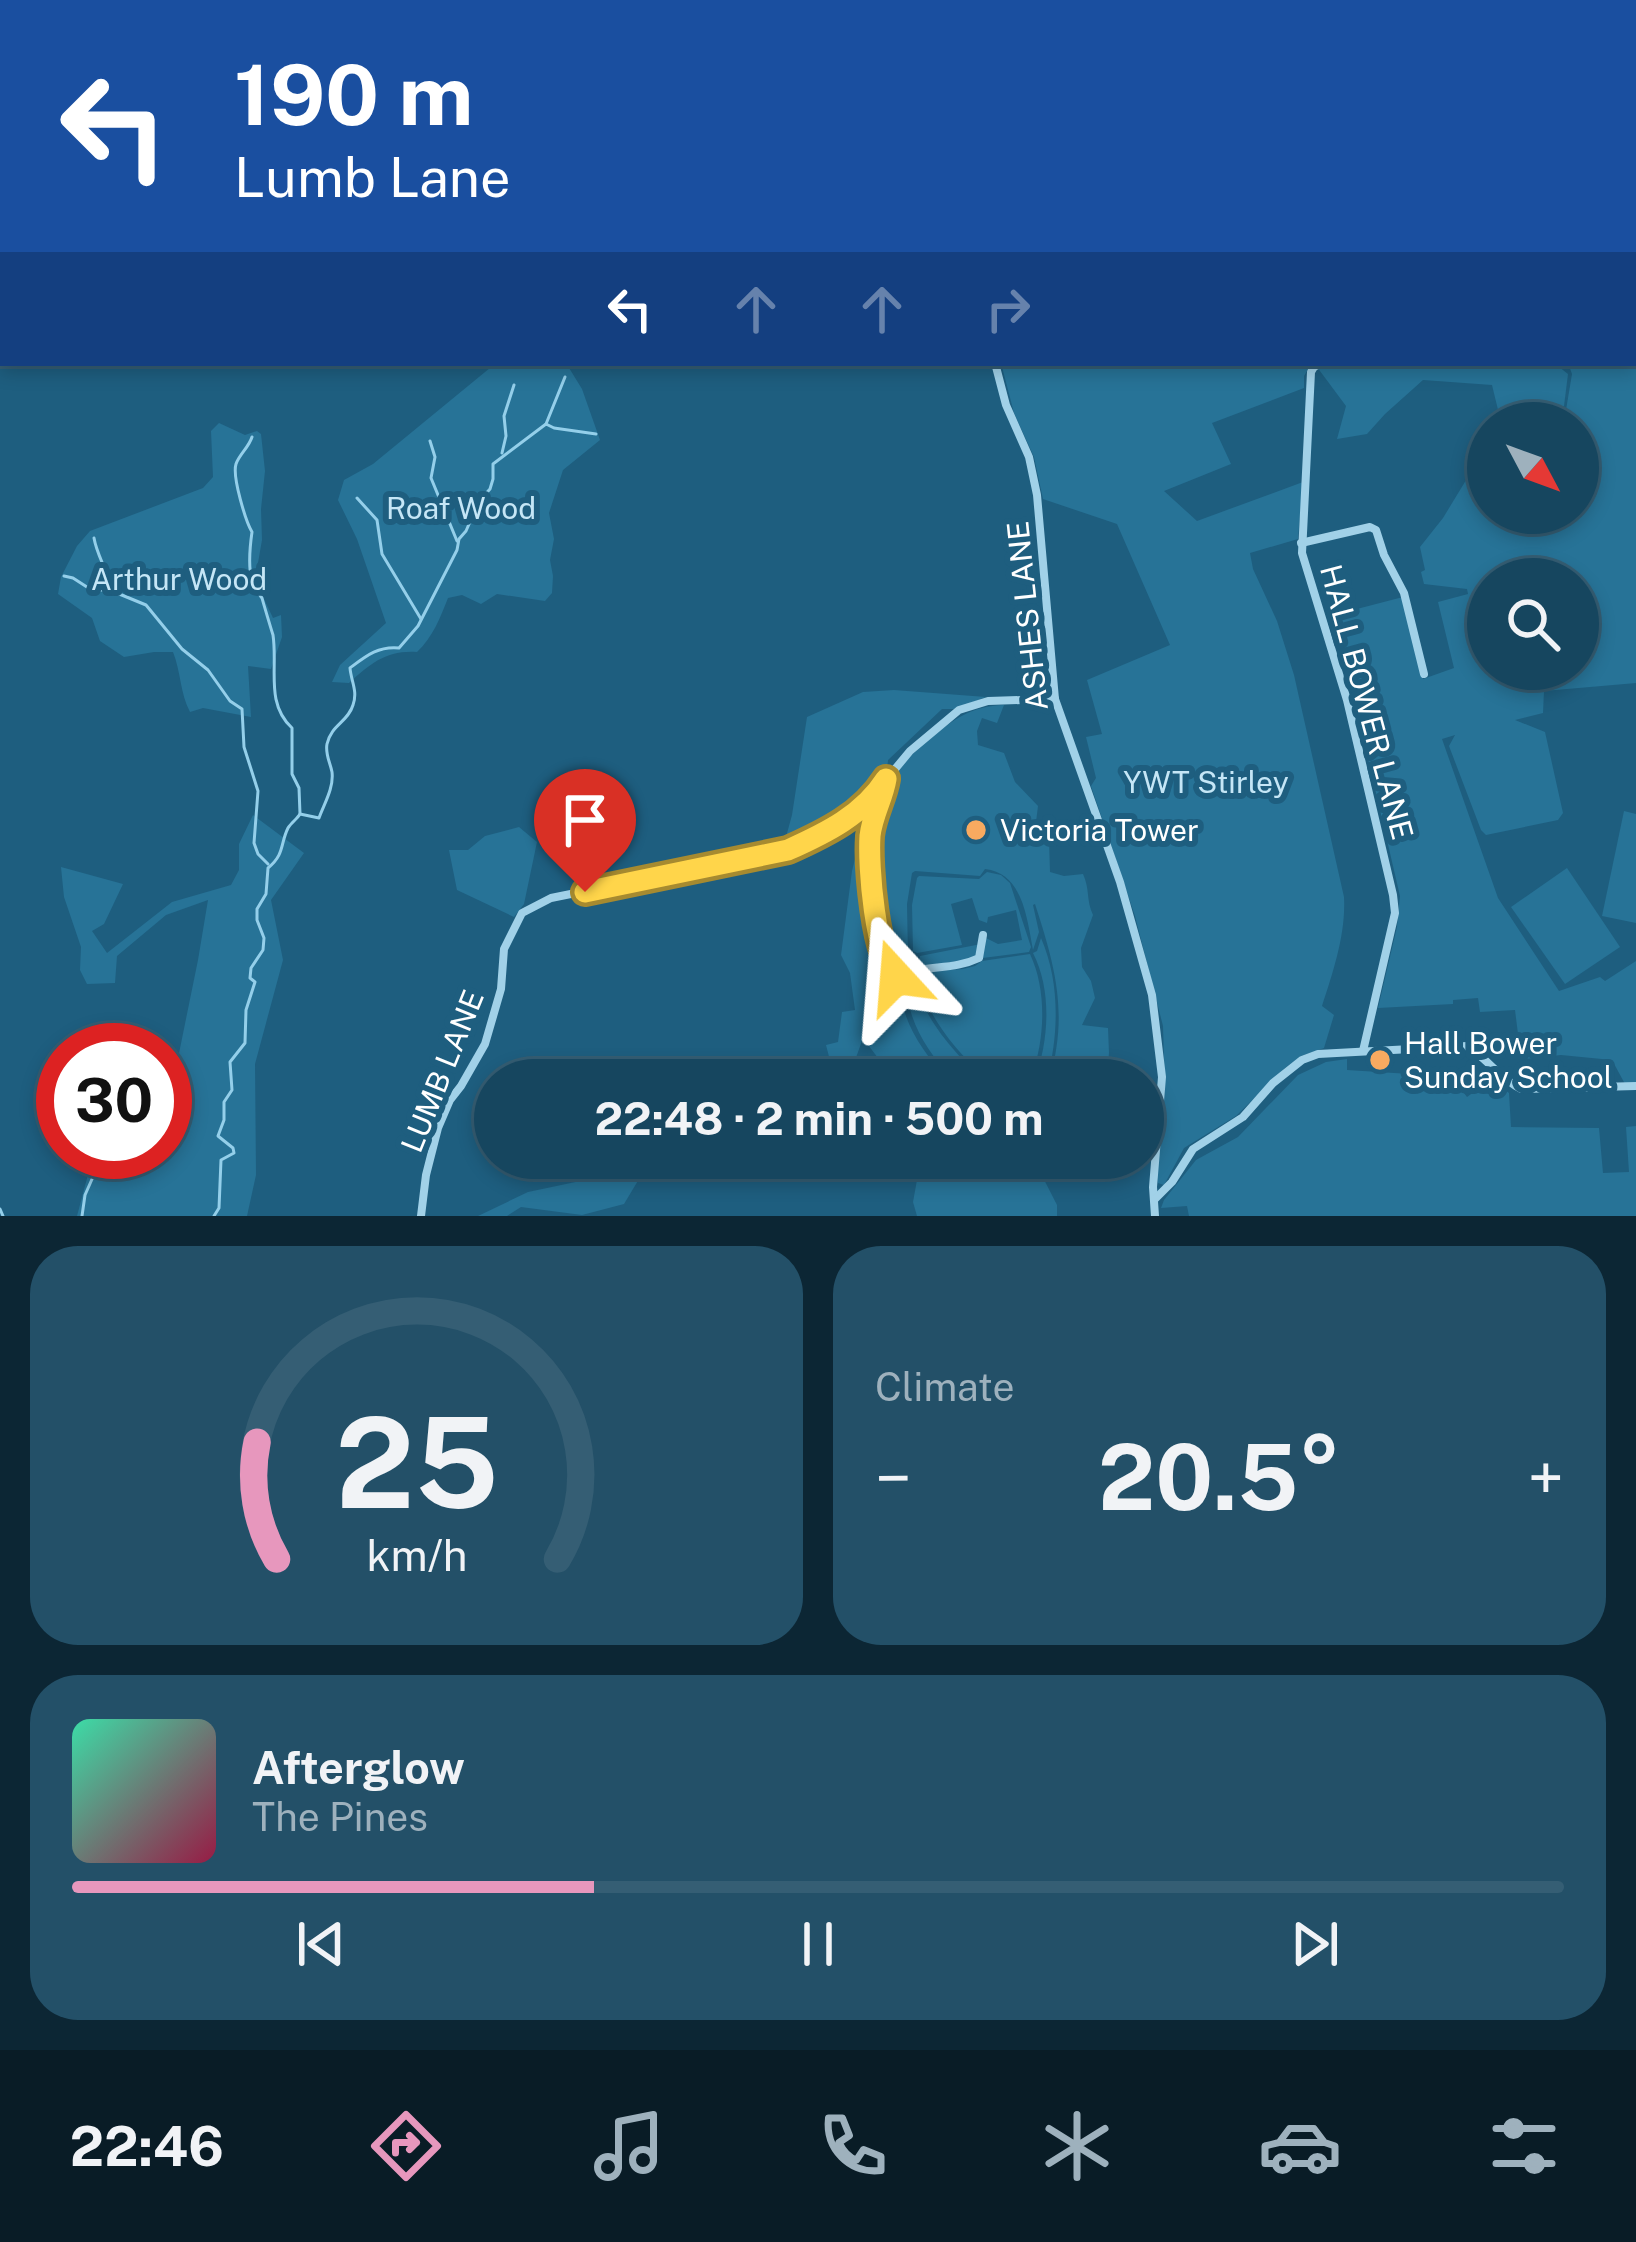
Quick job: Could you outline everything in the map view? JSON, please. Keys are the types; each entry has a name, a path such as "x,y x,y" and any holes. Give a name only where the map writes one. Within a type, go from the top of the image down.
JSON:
{"street":[{"name":"ASHES LANE","path":"995,366 1029,457 1037,495 1054,699 1120,882 1152,994 1162,1077 1155,1216"},
{"name":"HALL BOWER LANE","path":"1317,366 1311,372 1301,543 1347,700 1393,896 1391,932 1363,1051"},
{"path":"1301,543 1370,527 1376,530 1404,593 1424,674"},
{"path":"982,935 979,958 967,964 919,968 896,977 889,972 879,935 870,832 886,779 910,751 958,710 988,700 1054,699"},
{"name":"LUMB LANE","path":"421,1216 438,1128 449,1100 485,1044 501,989 504,949 522,913 551,898 788,850 861,810 886,779"},
{"path":"1154,1200 1192,1149 1243,1117 1287,1070 1318,1054 1467,1046 1521,1089 1636,1086"}],"green space":[{"name":"Roaf Wood","path":"492,366 568,366 582,389 600,440 563,470 549,513 553,576 552,593 545,601 497,594 481,604 462,595 448,598 432,634 417,652 380,659 349,683 332,682 340,665 386,623 338,500 344,480 373,464"},
{"name":"YWT Stirley","path":"1002,366 1310,366 1304,388 1212,423 1231,464 1164,491 1197,521 1303,482 1298,539 1250,553 1294,675 1344,897 1341,939 1322,1006 1334,1015 1324,1048 1301,1056 1236,1116 1184,1148 1164,1185 1157,1179 1164,1179 1163,1026 1135,916 1091,786 1096,778 1086,737 1102,734 1087,680 1170,645 1117,524 1043,499 1034,457 1014,413"},
{"path":"1558,366 1568,374 1564,402 1496,402 1492,385 1423,380 1367,434 1337,439 1346,406 1317,367"},
{"name":"YWT Stirley","path":"1569,366 1636,366 1636,683 1599,686 1599,558 1467,558 1467,589 1424,584 1420,547 1467,479 1467,534 1599,534 1599,402 1567,402"},
{"name":"Arthur Wood","path":"219,423 245,435 261,434 265,471 255,580 273,618 281,615 282,637 271,669 248,666 251,717 203,708 190,712 173,652 124,657 100,641 92,618 58,594 61,577 90,531 203,488 213,477 211,431"},
{"name":"YWT Stirley","path":"1467,594 1467,690 1556,690 1544,691 1543,713 1515,720 1545,732 1563,813 1558,820 1486,835 1449,746 1455,735 1442,739 1498,898 1559,991 1600,977 1605,981 1636,961 1636,1084 1625,1084 1612,1060 1561,1055 1524,1059 1515,1010 1480,1012 1478,998 1378,1008 1400,896 1350,681 1330,616 1403,597 1423,679 1454,668 1438,602"},
{"path":"863,692 986,697 942,709 888,760 884,777 863,804 832,826 783,848 807,717"},
{"path":"1004,705 997,723 982,718 978,745 1004,753 1015,782 1038,806 1036,822 1049,839 1050,872 1083,874 1085,879 1093,915 1081,948 1082,967 1095,998 1082,1025 1108,1028 1108,1059 1054,1059 1057,990 1035,904 1039,932 1033,950 1021,899 998,872 985,869 980,876 912,873 908,956 915,957 916,965 900,973 893,970 873,869 877,817 885,794 904,763 947,725"},
{"path":"1624,811 1636,814 1636,923 1602,916"},
{"path":"253,815 304,853 271,900 283,960 255,1064 256,1175 247,1216 77,1216 87,1179 192,1179 192,1023 185,1023 208,900 166,915 117,956 115,983 87,984 80,970 81,947 64,897 61,867 123,884 104,924 92,931 107,953 172,902 231,885 239,870 239,844"},
{"path":"869,816 868,880 878,950 896,985 901,981 904,1009 930,1059 878,1059 863,1038 856,1059 830,1059 826,1045 838,1042 842,1012 855,1010 850,973 841,955 863,827"},
{"path":"519,827 537,842 524,904 514,917 457,890 449,850 468,850 485,836"},
{"path":"1567,868 1620,947 1565,984 1511,907"},
{"path":"987,872 1010,883 1029,952 920,966 920,956 981,944 986,938 998,944 1022,940 1016,910 988,917 987,923 979,920 972,898 951,904 962,945 913,951 917,878 979,879"},
{"path":"1041,938 1056,1008 1051,1059 1040,1059 1046,999 1033,953"},
{"path":"1030,954 1042,1014 1036,1059 967,1059 933,1015 923,989 923,972 963,969 982,961"},
{"path":"918,972 929,1015 962,1059 936,1059 926,1045 914,1022 906,980"},
{"path":"1347,1059 1347,1070 1410,1074 1412,1088 1458,1085 1467,1097 1492,1079 1509,1093 1511,1127 1599,1128 1603,1173 1629,1172 1626,1127 1636,1126 1636,1216 1189,1216 1187,1206 1161,1208 1196,1160 1238,1137 1298,1075 1326,1062"},
{"path":"639,1179 624,1204 582,1215 521,1207 507,1216 478,1216 528,1192 585,1180"},
{"path":"917,1179 1044,1179 1057,1205 1057,1216 917,1216 913,1202"}],"waterway":[{"path":"546,424 565,377"},
{"path":"502,453 504,416 514,385"},
{"path":"214,1216 219,1208 221,1160 234,1153 218,1136 224,1102 232,1090 230,1062 245,1043 246,1010 255,982 250,978 251,968 263,950 257,909 266,894 268,868 280,853 288,828 300,814 319,818 328,796 332,772 327,744 353,705 350,668 378,650 399,648 418,626 459,539 490,489 493,464 546,424 596,434"},
{"path":"252,437 236,464 236,479 252,532 252,581 273,635 275,696 292,728 292,774 299,788 300,814"},
{"path":"430,441 435,457 431,478 457,541"},
{"path":"357,498 377,520 382,554 421,619"},
{"path":"94,538 111,589"},
{"path":"64,576 146,605 242,709 244,747 258,791 254,843 268,864"},
{"path":"82,1216 92,1179"},
{"path":"0,1209 3,1216"}],"place":[{"name":"Victoria Tower","path":"976,830"},
{"name":"Hall Bower Sunday School","path":"1380,1060"}],"route":[{"path":"585,892 788,850 861,810 886,779 870,832 872,888 879,935 889,972 896,977"}]}
